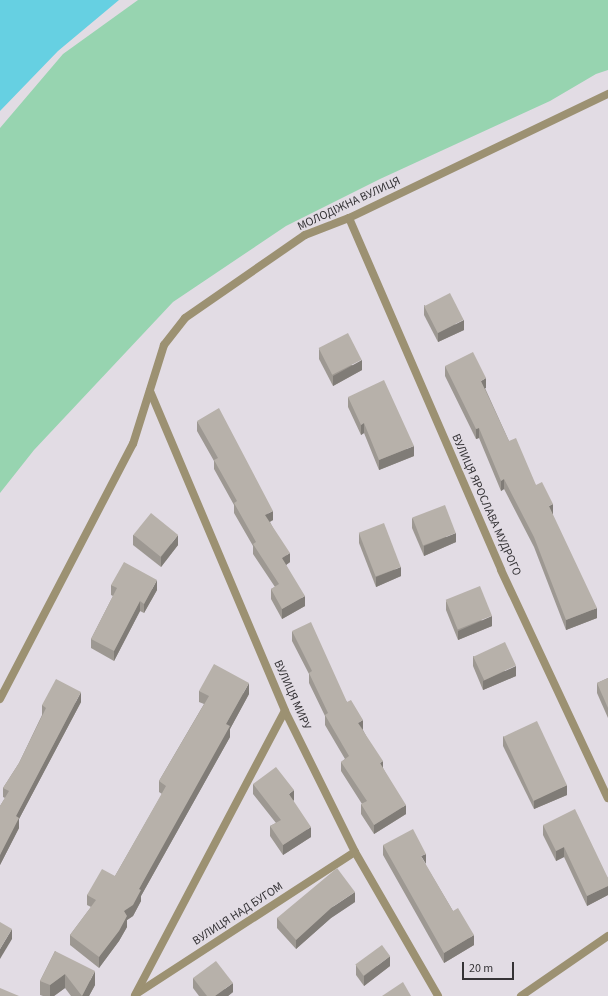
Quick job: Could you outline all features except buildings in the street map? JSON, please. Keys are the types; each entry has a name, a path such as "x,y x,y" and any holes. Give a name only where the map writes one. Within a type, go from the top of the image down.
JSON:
{"street":[{"name":"МОЛОДІЖНА ВУЛИЦЯ","path":"0,700 133,444 164,345 185,318 305,235 349,218 608,94"},
{"name":"ВУЛИЦЯ ЯРОСЛАВА МУДРОГО","path":"349,218 501,570 608,798"},
{"name":"ВУЛИЦЯ МИРУ","path":"150,391 285,711 354,852 438,996"},
{"path":"134,996 285,711"},
{"name":"ВУЛИЦЯ НАД БУГОМ","path":"134,996 354,852"},
{"path":"521,996 608,936"}],"green space":[{"path":"138,0 608,0 608,70 596,74 550,101 380,179 286,226 173,302 34,450 0,493 0,128 63,54"}],"water":[{"path":"0,0 119,0 58,51 0,111"}]}
